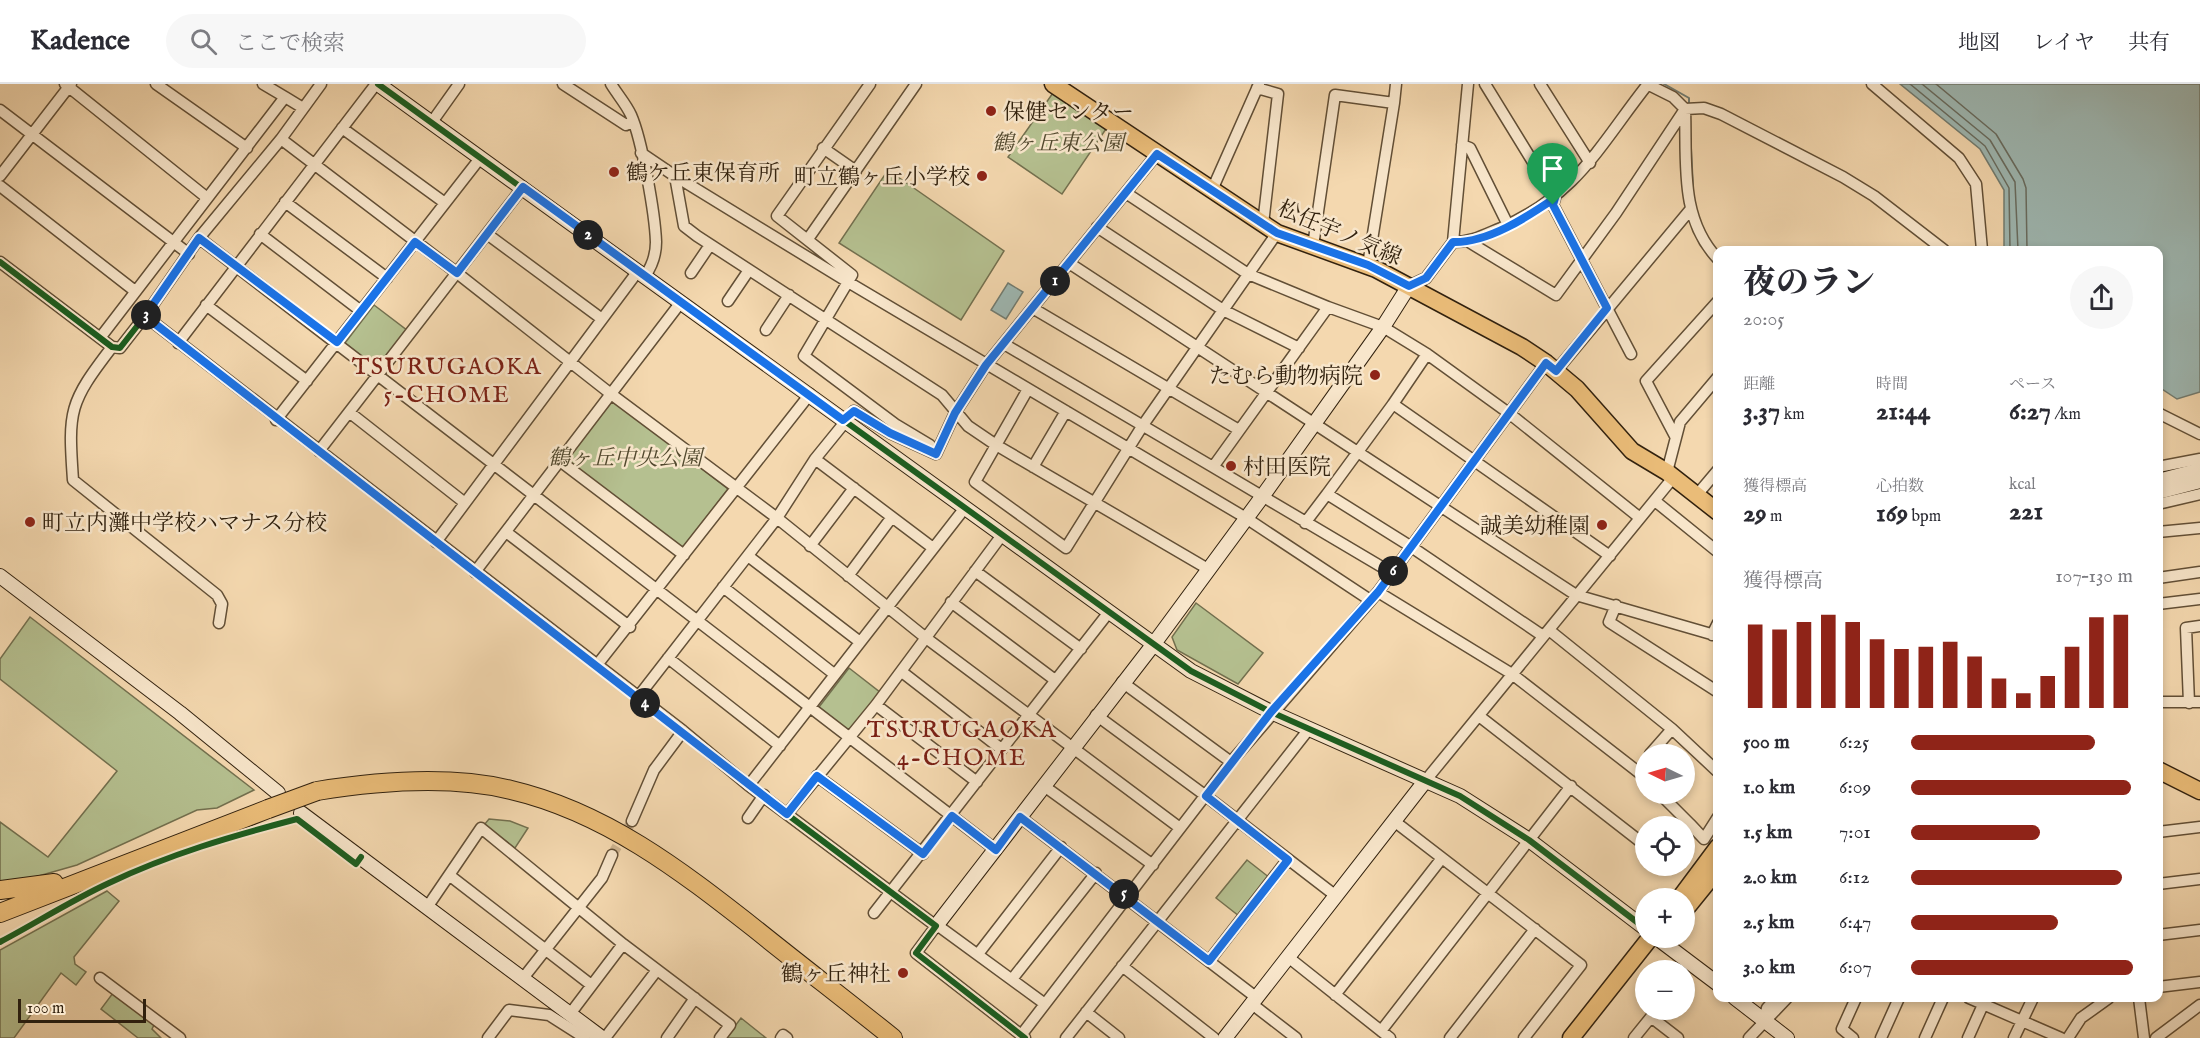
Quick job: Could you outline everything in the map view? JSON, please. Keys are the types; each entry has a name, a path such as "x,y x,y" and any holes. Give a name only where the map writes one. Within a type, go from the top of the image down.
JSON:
{"highway":[{"path":"0,913 317,791 403,783 477,784 510,789 541,798 592,818 669,863 893,1038"},
{"path":"0,890 33,887 74,878 148,855"}],"main road":[{"name":"松任宇ノ気線","path":"1053,84 1270,229 1368,265 1490,328 1551,367 1577,389 1632,451 1713,508"},
{"path":"2163,772 2200,791"},
{"path":"1690,888 1711,868"},
{"path":"1695,893 1711,868"},
{"path":"1572,1038 1649,948"},
{"path":"1586,1038 1651,948"}],"street":[{"path":"156,84 247,148"},
{"path":"263,84 303,108"},
{"path":"0,261 112,348 120,348 199,238 281,139 321,84"},
{"path":"178,343 377,84 523,187 810,394 964,509 1191,671 1271,712 1460,796 1529,840 1635,921"},
{"path":"432,122 459,84"},
{"path":"563,84 626,125 633,122"},
{"path":"436,542 602,319 641,274 652,266 656,243 641,153 633,122 611,84"},
{"path":"870,84 777,216 852,274 804,356 895,424 938,449"},
{"path":"808,239 916,84"},
{"path":"1368,265 1396,84"},
{"path":"1468,84 1453,242 1426,278 1409,286 1383,327 1312,423 1262,497 1153,645 1096,715 916,953 1023,1036 1045,1004 1231,762 1271,712 1374,596 1510,414 1607,308 1690,210"},
{"path":"1485,84 1555,198 1553,205 1631,354"},
{"path":"1540,84 1590,163"},
{"path":"1453,242 1468,242 1508,225 1555,198 1590,163 1647,84 1673,97 1689,109 1704,108 1721,114 1843,177 1874,196 1939,246"},
{"path":"1872,84 1959,158 1976,184 1982,246"},
{"path":"0,176 33,135 68,85 206,197"},
{"path":"1028,389 975,482 1066,548 1143,425 1248,274 1270,229 1278,94 1258,86 1212,190"},
{"path":"1313,246 1335,89 1394,103"},
{"path":"99,338 174,244 206,197 285,97"},
{"path":"1689,109 1686,186 1690,210 1704,245 1713,254"},
{"path":"1468,242 1556,295 1689,109"},
{"path":"0,110 189,254"},
{"path":"342,128 445,203"},
{"path":"281,139 611,394 777,518 926,638 1180,828"},
{"path":"1462,145 1470,148 1508,225"},
{"path":"823,148 856,171"},
{"path":"641,153 986,365 1129,447 1374,596 1512,674 1635,768"},
{"path":"638,697 777,518 843,420 854,411 890,433 936,454 955,413 986,365 1034,309 1068,263 1157,154"},
{"path":"276,420 481,157"},
{"path":"675,176 684,226 942,395 968,426 996,445 1208,569"},
{"path":"0,186 135,291"},
{"path":"319,451 523,187"},
{"path":"1126,193 1248,274 1383,327 1427,354 1510,414 1640,518"},
{"path":"285,202 387,278"},
{"path":"1097,227 1223,310 1299,348"},
{"path":"260,234 361,311"},
{"path":"487,234 602,319"},
{"path":"199,238 535,493 809,708 996,850"},
{"path":"691,273 710,245"},
{"path":"1068,263 1576,595 1713,634"},
{"path":"728,301 748,270"},
{"path":"766,330 789,295"},
{"path":"475,572 681,302"},
{"path":"206,305 307,381"},
{"path":"1213,467 1328,307"},
{"path":"1675,435 1646,381 1713,307"},
{"path":"1034,309 1239,430"},
{"path":"145,316 276,420 683,731 749,785 937,926 1013,978 1045,1004"},
{"path":"1004,344 1143,425 1305,524 1392,573"},
{"path":"112,348 77,395 69,426 73,480 217,595 222,604 219,623"},
{"path":"1305,524 1427,354"},
{"path":"1225,1038 1426,780 1655,501 1670,476 1675,435 1680,422 1713,383"},
{"path":"597,665 630,627 657,589 810,394"},
{"path":"1393,404 1610,556"},
{"path":"1034,467 1066,411"},
{"path":"349,412 465,503"},
{"path":"2163,416 2200,434"},
{"path":"815,459 933,548"},
{"path":"2163,466 2200,459"},
{"path":"560,461 684,555"},
{"path":"2163,478 2194,472"},
{"path":"1696,496 1713,476"},
{"path":"2163,491 2200,481"},
{"path":"810,546 854,488"},
{"path":"1327,494 1546,633 1672,729 1713,767"},
{"path":"2163,503 2200,494"},
{"path":"1655,501 1713,548"},
{"path":"749,785 964,509"},
{"path":"848,576 892,517"},
{"path":"2163,532 2200,528"},
{"path":"506,532 630,627"},
{"path":"787,814 902,672 1002,535"},
{"path":"748,556 860,642"},
{"path":"975,571 1081,649"},
{"path":"2163,577 2200,572"},
{"path":"0,576 180,712 278,793"},
{"path":"723,587 834,674"},
{"path":"2163,603 2200,599"},
{"path":"951,602 1055,680"},
{"path":"1616,605 1609,622 1713,689"},
{"path":"874,914 952,816 1000,748 1109,612"},
{"path":"2163,702 2194,702 2186,628 2200,626"},
{"path":"668,658 780,746"},
{"path":"902,672 1000,748"},
{"path":"1122,682 1231,762"},
{"path":"876,705 977,782"},
{"path":"1096,715 1237,819 1336,897"},
{"path":"1479,716 1635,837"},
{"path":"1066,1038 1309,729"},
{"path":"1659,744 1672,729"},
{"path":"632,821 654,770 683,731"},
{"path":"817,776 923,854"},
{"path":"1044,786 1153,866"},
{"path":"1381,1031 1571,786"},
{"path":"748,818 764,795"},
{"path":"1668,804 1678,816"},
{"path":"301,813 604,1038 657,970"},
{"path":"1020,817 1209,961 1296,1038"},
{"path":"1394,821 1581,965 1524,1038"},
{"path":"1695,833 1704,839 1713,824"},
{"path":"2163,831 2200,827"},
{"path":"428,906 482,828 623,944 730,1025 720,1038"},
{"path":"978,954 1061,847"},
{"path":"524,977 602,878 612,855"},
{"path":"1335,995 1442,858"},
{"path":"1209,961 1288,860"},
{"path":"1013,978 1095,873"},
{"path":"449,875 590,984"},
{"path":"2163,883 2200,879"},
{"path":"1450,1038 1535,929"},
{"path":"2163,934 2200,930"},
{"path":"570,1014 590,984 623,944"},
{"path":"1671,948 1713,980"},
{"path":"1288,957 1390,1038"},
{"path":"1122,966 1214,1038"},
{"path":"100,978 180,1038"},
{"path":"2163,986 2200,982"},
{"path":"667,1038 695,998"},
{"path":"1741,1002 1787,1038"},
{"path":"1764,1019 1767,1008 1772,1002"},
{"path":"1749,1038 1764,1019 1774,1013 1784,1002"},
{"path":"1853,1038 1842,1029 1854,1002"},
{"path":"1881,1038 1897,1002"},
{"path":"1925,1038 1940,1002"},
{"path":"1968,1038 1984,1002"},
{"path":"1989,1002 2022,1021 2061,1038"},
{"path":"2014,1038 2031,1002"},
{"path":"2068,1038 2081,1018 2103,1002"},
{"path":"2140,1002 2144,1038"},
{"path":"2156,1038 2200,1005"},
{"path":"488,1038 509,1010 549,1015 585,1038"},
{"path":"1086,1012 1119,1038"},
{"path":"1634,1038 1650,1017 1678,1038"},
{"path":"781,1038 783,1035 787,1038"}],"green space":[{"name":"鶴ヶ丘東公園","path":"1055,90 1108,126 1062,194 1008,157"},
{"path":"888,170 1004,251 961,320 839,243"},
{"path":"374,305 408,331 378,370 345,343"},
{"name":"鶴ヶ丘中央公園","path":"612,399 728,489 682,549 566,460"},
{"path":"1196,603 1263,653 1238,684 1177,650 1172,637"},
{"path":"30,617 254,790 217,808 197,810 77,865 0,887 0,822 48,857 117,771 0,679 0,659"},
{"path":"849,668 881,693 850,732 819,707"},
{"path":"489,819 510,821 528,828 515,848 484,825"},
{"path":"1247,860 1270,878 1239,916 1216,898"},
{"path":"107,891 119,901 74,957 75,964 86,972 76,985 61,973 14,1038 0,1038 0,950"},
{"path":"113,993 155,1023 152,1029 161,1038 138,1038 101,1009"},
{"path":"741,1018 766,1038 726,1038"}],"water":[{"path":"1900,84 2200,84 2200,392 2177,399 2163,390 2163,246 2004,246 2004,190 1980,149"},
{"path":"1008,283 1023,292 1006,319 991,310"}],"waterway":[{"path":"1664,84 1689,98 1689,106"},
{"path":"1690,129 1693,187"}],"tunnel":[{"path":"612,855 632,821"}],"cycle path":[{"path":"378,84 1191,671 1271,712 1460,796 1529,840 1635,921"},
{"path":"0,262 112,347 120,348 145,316 683,731 748,785 936,926 916,953 1025,1038"},
{"path":"0,942 81,897 155,863 202,846 297,819 356,864 361,857"}],"place":[{"name":"保健センター","path":"991,111"},
{"name":"鶴ケ丘東保育所","path":"614,172"},
{"name":"町立鶴ヶ丘小学校","path":"982,176"},
{"name":"たむら動物病院","path":"1375,375"},
{"name":"村田医院","path":"1231,466"},
{"name":"町立内灘中学校ハマナス分校","path":"30,522"},
{"name":"誠美幼稚園","path":"1602,525"},
{"name":"鶴ヶ丘神社","path":"903,973"}],"district":[{"name":"TSURUGAOKA 5-CHOME","path":"447,380"},
{"name":"TSURUGAOKA 4-CHOME","path":"962,743"}],"route":[{"path":"1157,154 1277,233 1368,265 1409,286 1426,278 1453,242 1468,242 1519,220 1555,198 1553,205 1607,308 1556,371 1546,363 1378,592 1271,712 1206,796 1288,860 1209,961 1020,817 996,850 952,816 923,854 817,776 787,814 683,731 276,420 145,316 199,238 337,342 415,242 457,273 523,187 843,420 854,411 890,433 936,454 955,413 986,365 1034,309 1068,263 1157,154"}]}
